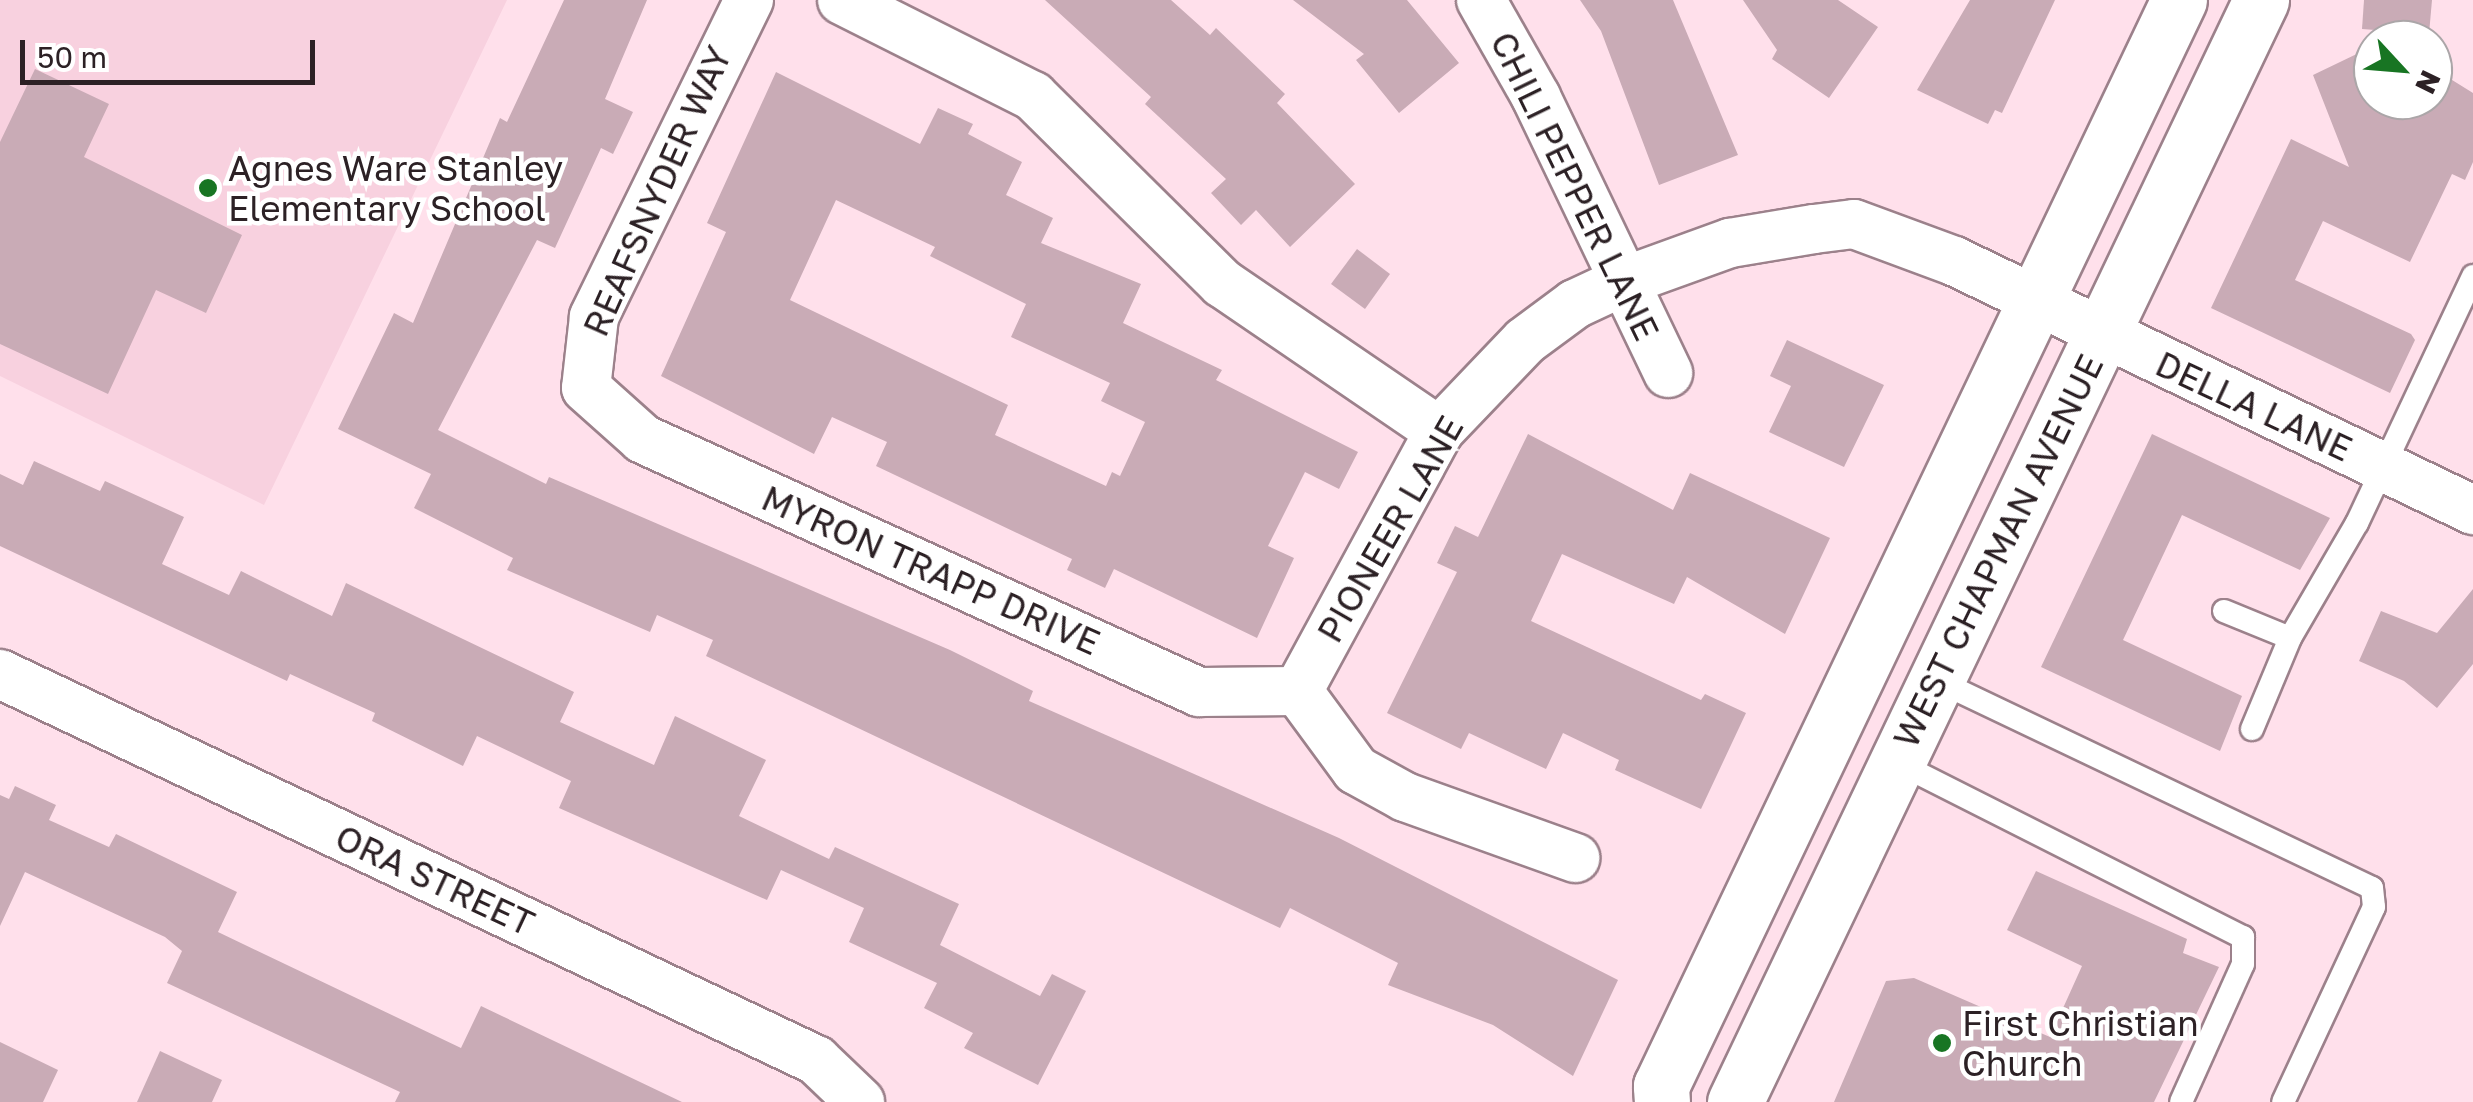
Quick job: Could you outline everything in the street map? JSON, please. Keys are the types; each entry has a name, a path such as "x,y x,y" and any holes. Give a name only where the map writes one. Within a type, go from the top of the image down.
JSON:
{"main road":[{"name":"WEST CHAPMAN AVENUE","path":"1662,1102 1661,1086 2179,0"},
{"name":"WEST CHAPMAN AVENUE","path":"1734,1102 2261,0"}],"street":[{"name":"REAFSNYDER WAY","path":"586,388 594,317 749,0"},
{"path":"842,0 1033,96 1222,283 1439,431"},
{"name":"CHILI PEPPER LANE","path":"1481,0 1536,97 1668,374"},
{"name":"PIONEER LANE","path":"1298,691 1439,431 1526,341 1574,304 1622,282 1730,243 1854,224 1954,261 2035,302"},
{"name":"DELLA LANE","path":"2035,302 2473,510"},
{"name":"MYRON TRAPP DRIVE","path":"586,388 643,440 1199,692 1298,691"},
{"name":"ORA STREET","path":"0,674 816,1060 860,1102"},
{"path":"1298,691 1356,770 1405,797 1575,858"}],"lane":[{"path":"2252,729 2290,638 2384,468 2473,276"},
{"path":"2224,610 2290,638"},
{"path":"1936,680 2372,888 2374,907 2282,1102"},
{"path":"1896,762 2244,938 2243,964 2181,1102"}],"shaded area":[{"name":"Agnes Ware Stanley Elementary School","path":"0,0 507,0 264,505 0,376"}],"building":[{"path":"564,0 647,0 605,99 633,112 613,154 601,148 555,248 537,240 438,430 546,484 549,477 950,650 1033,691 1029,701 1339,838 1618,980 1573,1076 1493,1025 1388,985 1398,963 1290,908 1280,928 706,656 713,640 657,615 650,632 507,570 513,558 414,508 431,474 338,429 394,313 413,323 500,118 507,122"},
{"path":"1045,0 1171,0 1210,35 1216,28 1285,94 1277,103 1355,184 1290,247 1256,210 1241,225 1211,193 1226,179 1145,104 1151,97"},
{"path":"1293,0 1407,0 1459,63 1399,113 1356,60 1364,54"},
{"path":"1580,0 1673,0 1738,155 1659,185 1601,31"},
{"path":"1743,0 1838,0 1878,27 1829,98 1772,59 1777,50"},
{"path":"1970,0 2055,0 2002,113 1995,110 1988,124 1917,90"},
{"path":"2364,0 2432,0 2430,20 2363,20"},
{"path":"2353,56 2353,120 2453,120 2453,81 2473,93 2473,162 2465,180 2452,174 2410,262 2323,221 2295,280 2411,334 2415,340 2390,393 2211,308 2291,139 2349,167 2313,75"},
{"path":"35,69 109,104 84,157 242,235 206,313 156,290 108,394 0,344 0,142"},
{"path":"776,72 920,144 938,108 973,124 968,134 1022,162 1006,195 1053,218 1041,243 1141,284 1123,323 1222,370 1216,380 1358,452 1339,489 1305,472 1268,546 1294,558 1257,638 1114,569 1105,588 1067,570 1072,559 876,466 887,442 832,417 814,454 661,376 726,232 707,223","holes":["836,200 935,247 930,256 1026,304 1011,337 1110,383 1101,401 1145,422 1120,476 1112,472 1106,486 995,435 1008,405 790,300"]},
{"path":"1357,249 1390,274 1365,309 1331,284"},
{"path":"1787,340 1884,385 1844,467 1769,432 1791,386 1770,376"},
{"path":"1528,434 1673,510 1690,473 1830,538 1785,634 1687,577 1674,604 1562,554 1531,621 1701,700 1705,694 1746,713 1701,809 1615,770 1619,760 1563,733 1546,769 1469,733 1461,749 1387,713 1457,572 1437,563 1455,526 1478,537"},
{"path":"2152,434 2330,518 2300,570 2182,515 2123,640 2242,696 2220,751 2041,667"},
{"path":"34,461 100,491 105,481 184,517 162,564 229,595 241,571 332,616 346,583 574,692 560,722 654,765 675,716 766,760 739,816 829,859 835,847 959,904 940,945 1040,996 1052,974 1086,991 1038,1085 964,1048 973,1033 924,1008 937,983 849,942 864,908 781,870 767,900 559,808 571,781 477,736 463,766 372,721 375,713 290,674 287,681 0,546 0,474 23,485"},
{"path":"2473,589 2473,664 2437,708 2404,681 2359,661 2381,611 2437,633"},
{"path":"15,786 56,805 49,820 109,847 116,834 237,892 218,932 461,1048 481,1006 682,1102 395,1102 400,1092 167,983 182,951 165,937 25,872 0,926 0,795 9,799"},
{"path":"2036,871 2187,939 2183,953 2219,967 2154,1102 1834,1102 1886,981 1914,978 2050,1037 2082,966 2007,930"},
{"path":"0,1042 58,1070 43,1102 0,1102"},
{"path":"160,1051 222,1080 212,1102 137,1102"}],"place":[{"name":"Agnes Ware Stanley Elementary School","path":"208,188"},
{"name":"First Christian Church","path":"1942,1043"}]}
